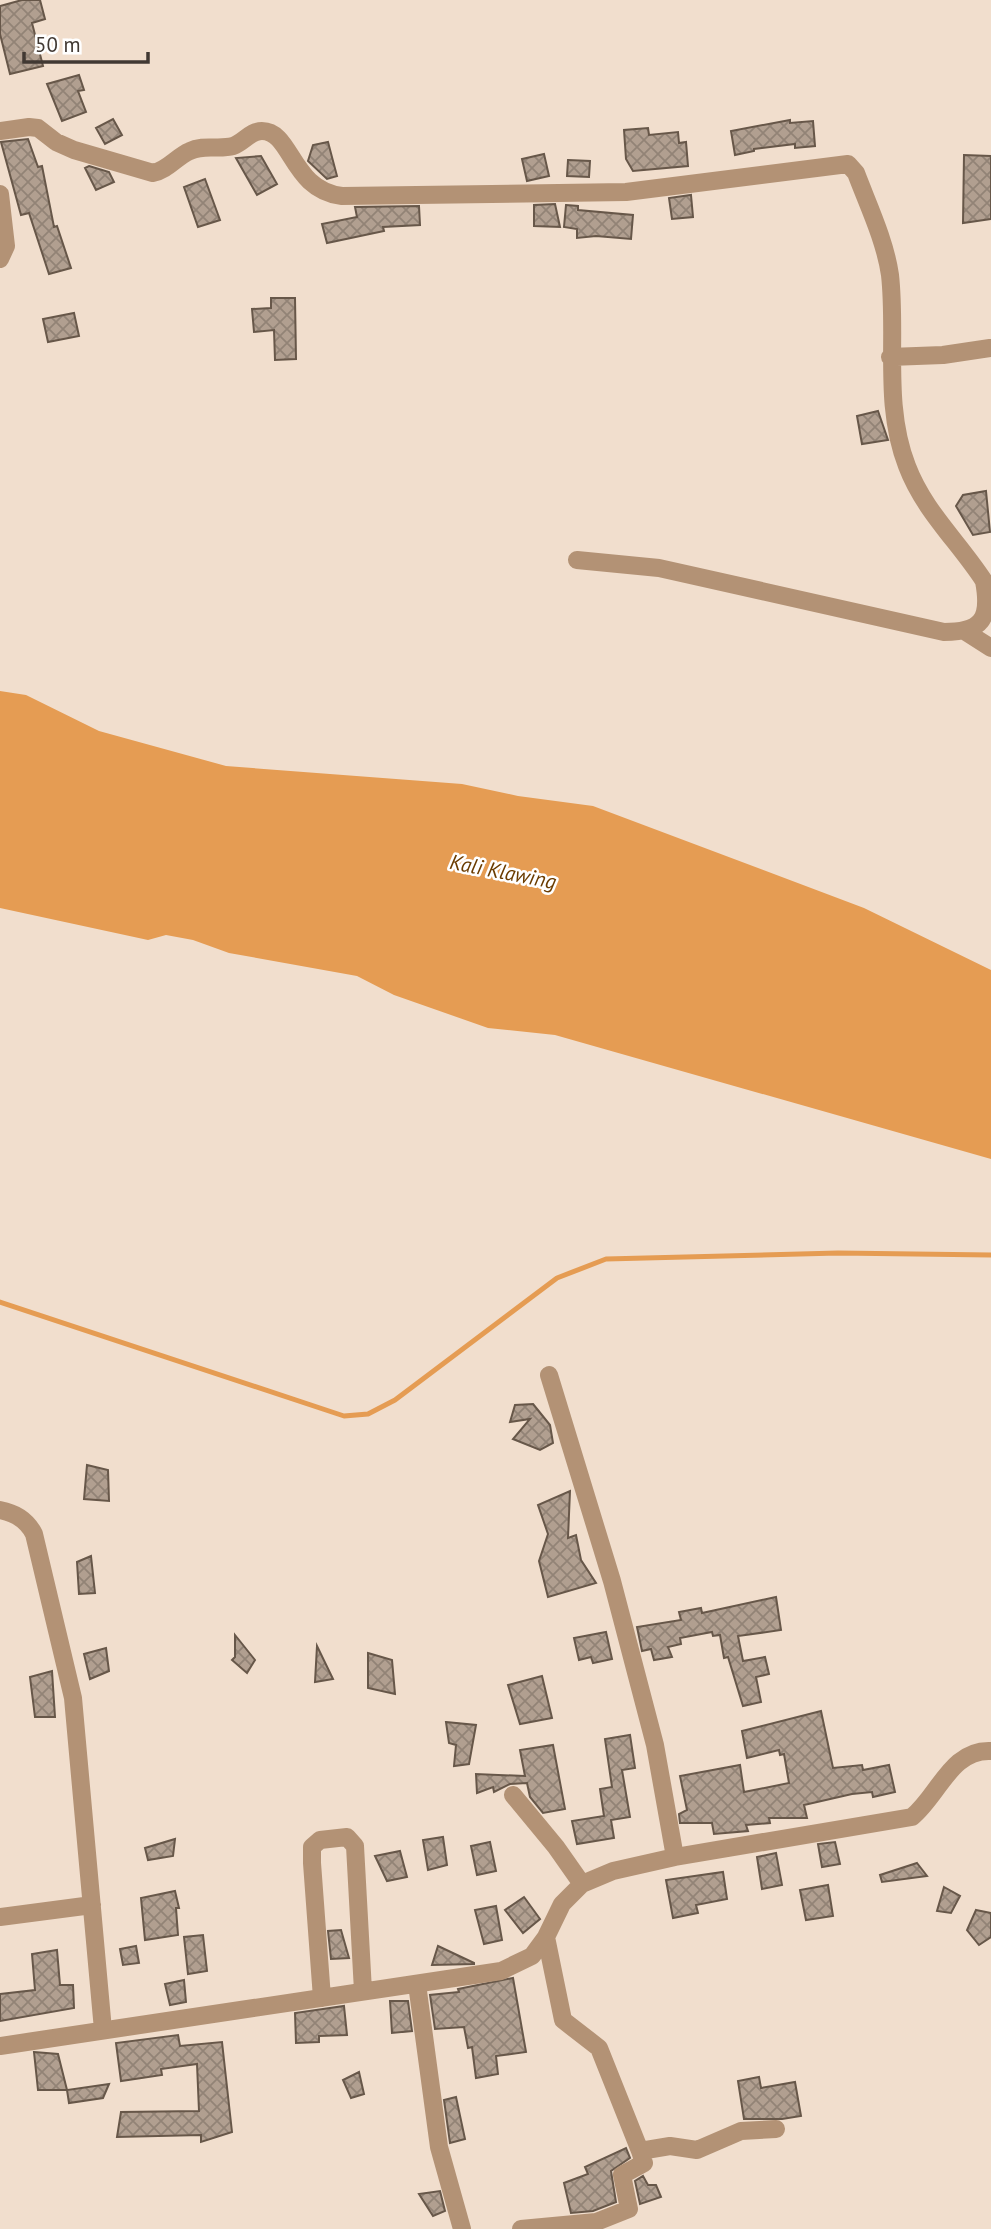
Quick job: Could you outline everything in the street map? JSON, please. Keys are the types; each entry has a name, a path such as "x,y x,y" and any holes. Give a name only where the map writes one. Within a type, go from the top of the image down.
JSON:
{"street":[{"path":"0,131 38,128 56,142 74,150 153,173 161,172 192,149 231,146 253,133 263,131 271,133 283,144 307,182 325,194 342,196 626,191 848,164 856,173 887,258 890,276 890,358 905,463 932,515 973,564 988,594 985,620 977,628 967,632 932,629 659,568 577,560"},
{"path":"0,194 6,246 0,259"},
{"path":"890,358 943,355 989,348"},
{"path":"967,632 991,648"},
{"path":"549,1375 612,1581 655,1745 675,1857"},
{"path":"0,1510 26,1521 37,1544 73,1698 103,2030"},
{"path":"0,2046 500,1971 532,1956 546,1937 562,1904 582,1884 613,1871 675,1857 912,1817 924,1807 955,1764 968,1754 991,1751"},
{"path":"513,1795 556,1847 582,1884"},
{"path":"322,1998 312,1863 312,1847 320,1840 348,1838 355,1846 363,1991"},
{"path":"0,1917 92,1905"},
{"path":"521,2229 596,2222 629,2209 622,2175 643,2164 599,2048 563,2020 546,1937"},
{"path":"417,1984 439,2147 462,2229"},
{"path":"640,2151 670,2146 697,2151 741,2131 776,2129"}],"water":[{"name":"Kali Klawing","path":"0,691 26,695 99,731 226,766 462,784 518,796 593,806 864,908 991,970 991,1159 555,1035 488,1028 394,995 357,976 229,953 193,940 166,935 148,940 0,908"}],"building":[{"path":"22,0 40,0 45,19 32,23 43,66 10,74 0,34 0,6"},
{"path":"79,75 84,90 78,91 86,112 62,121 47,84"},
{"path":"113,119 122,135 105,144 96,128"},
{"path":"790,120 790,123 813,121 815,146 795,148 795,144 754,149 735,155 731,131"},
{"path":"648,128 649,135 678,132 679,143 686,142 688,166 633,171 626,159 624,130"},
{"path":"28,139 38,167 42,166 54,227 57,226 71,268 49,274 29,213 21,215 1,142"},
{"path":"328,142 337,176 327,179 308,161 313,145"},
{"path":"544,154 549,176 527,181 522,159"},
{"path":"964,155 991,156 991,219 963,223"},
{"path":"261,156 277,184 257,195 236,158"},
{"path":"568,160 590,161 589,177 567,176"},
{"path":"89,166 109,172 114,182 96,190 85,168"},
{"path":"205,179 220,220 198,227 184,187"},
{"path":"691,195 693,217 672,219 669,198"},
{"path":"555,204 560,227 534,226 534,205"},
{"path":"566,205 578,206 578,210 633,215 631,239 596,236 577,238 577,229 564,227"},
{"path":"419,206 420,225 383,227 384,231 327,243 322,224 357,217 355,207"},
{"path":"271,298 295,298 296,359 275,360 274,330 254,332 252,309 271,308"},
{"path":"74,313 79,336 48,342 43,319"},
{"path":"878,411 888,440 862,444 857,416"},
{"path":"986,491 990,532 973,535 956,506 963,495"},
{"path":"533,1404 550,1425 553,1443 540,1450 513,1439 530,1419 510,1422 515,1405"},
{"path":"87,1465 108,1470 109,1501 84,1499"},
{"path":"570,1491 568,1538 576,1535 581,1560 596,1583 548,1597 539,1561 548,1534 538,1505"},
{"path":"91,1556 95,1593 79,1594 77,1562"},
{"path":"776,1597 781,1630 738,1636 743,1661 765,1657 769,1674 756,1677 761,1702 743,1706 728,1657 724,1658 720,1635 713,1636 712,1632 680,1638 681,1644 668,1647 672,1657 654,1660 651,1649 642,1651 637,1627 681,1620 679,1612 701,1608 702,1613"},
{"path":"606,1632 612,1659 593,1663 591,1657 579,1660 574,1638"},
{"path":"235,1635 255,1660 247,1673 232,1660 235,1657"},
{"path":"317,1646 333,1679 315,1682"},
{"path":"106,1648 109,1671 90,1679 84,1654"},
{"path":"368,1653 392,1660 395,1694 368,1688"},
{"path":"52,1671 55,1717 35,1717 30,1677"},
{"path":"542,1676 552,1718 520,1724 508,1685"},
{"path":"821,1711 833,1768 862,1765 863,1770 889,1765 895,1792 873,1797 872,1792 852,1794 804,1805 807,1818 769,1818 770,1823 746,1825 748,1831 714,1834 712,1823 680,1823 679,1814 687,1810 680,1776 740,1765 744,1792 789,1783 784,1754 780,1755 779,1750 747,1758 742,1731"},
{"path":"446,1722 476,1725 469,1764 454,1766 456,1745 449,1743"},
{"path":"630,1735 635,1768 622,1770 630,1817 611,1820 614,1838 577,1844 572,1821 604,1816 600,1789 612,1787 605,1739"},
{"path":"553,1745 565,1809 543,1813 530,1797 527,1783 510,1784 494,1792 493,1787 477,1793 476,1774 525,1776 520,1750"},
{"path":"443,1837 447,1865 428,1870 423,1840"},
{"path":"175,1839 173,1856 148,1860 145,1848"},
{"path":"490,1842 496,1871 477,1875 471,1846"},
{"path":"835,1842 840,1864 822,1867 818,1844"},
{"path":"400,1851 407,1877 387,1881 375,1856"},
{"path":"776,1853 782,1885 762,1889 757,1857"},
{"path":"917,1863 927,1876 882,1882 880,1875"},
{"path":"723,1872 727,1899 696,1905 698,1913 673,1918 666,1880"},
{"path":"828,1885 833,1916 806,1920 800,1890"},
{"path":"944,1887 960,1896 951,1913 937,1911"},
{"path":"175,1891 179,1908 176,1908 178,1935 145,1940 141,1898"},
{"path":"524,1897 540,1919 523,1933 505,1910"},
{"path":"496,1906 502,1940 484,1944 475,1910"},
{"path":"976,1910 991,1913 991,1937 979,1945 967,1930"},
{"path":"341,1930 349,1958 331,1959 328,1931"},
{"path":"203,1935 207,1971 188,1974 184,1937"},
{"path":"136,1946 139,1963 123,1965 120,1949"},
{"path":"438,1946 474,1963 474,1964 432,1965"},
{"path":"57,1950 60,1985 73,1985 74,2008 0,2021 0,1994 35,1990 32,1954"},
{"path":"513,1978 526,2052 496,2056 498,2074 476,2078 472,2047 468,2048 464,2027 435,2029 430,1995 459,1992 458,1989"},
{"path":"184,1980 186,2002 170,2005 165,1984"},
{"path":"390,2001 408,2001 412,2031 392,2033"},
{"path":"344,2006 347,2035 319,2036 319,2042 296,2043 295,2013"},
{"path":"178,2035 180,2046 222,2042 232,2132 201,2142 201,2135 117,2137 121,2112 199,2111 197,2064 161,2069 162,2075 121,2081 116,2043"},
{"path":"34,2052 58,2054 67,2090 38,2090"},
{"path":"359,2072 364,2094 351,2098 343,2080"},
{"path":"759,2077 761,2088 795,2082 801,2116 744,2119 738,2081"},
{"path":"109,2084 103,2098 69,2103 67,2090"},
{"path":"456,2097 465,2139 450,2143 444,2100"},
{"path":"626,2148 630,2158 611,2171 616,2202 593,2211 571,2213 564,2183 588,2174 585,2167"},
{"path":"643,2176 648,2185 656,2185 661,2197 640,2204 635,2181"},
{"path":"440,2191 445,2211 433,2216 419,2194"}],"waterway":[{"path":"0,1302 344,1416 368,1414 395,1400 557,1278 606,1259 838,1253 991,1255"}]}
